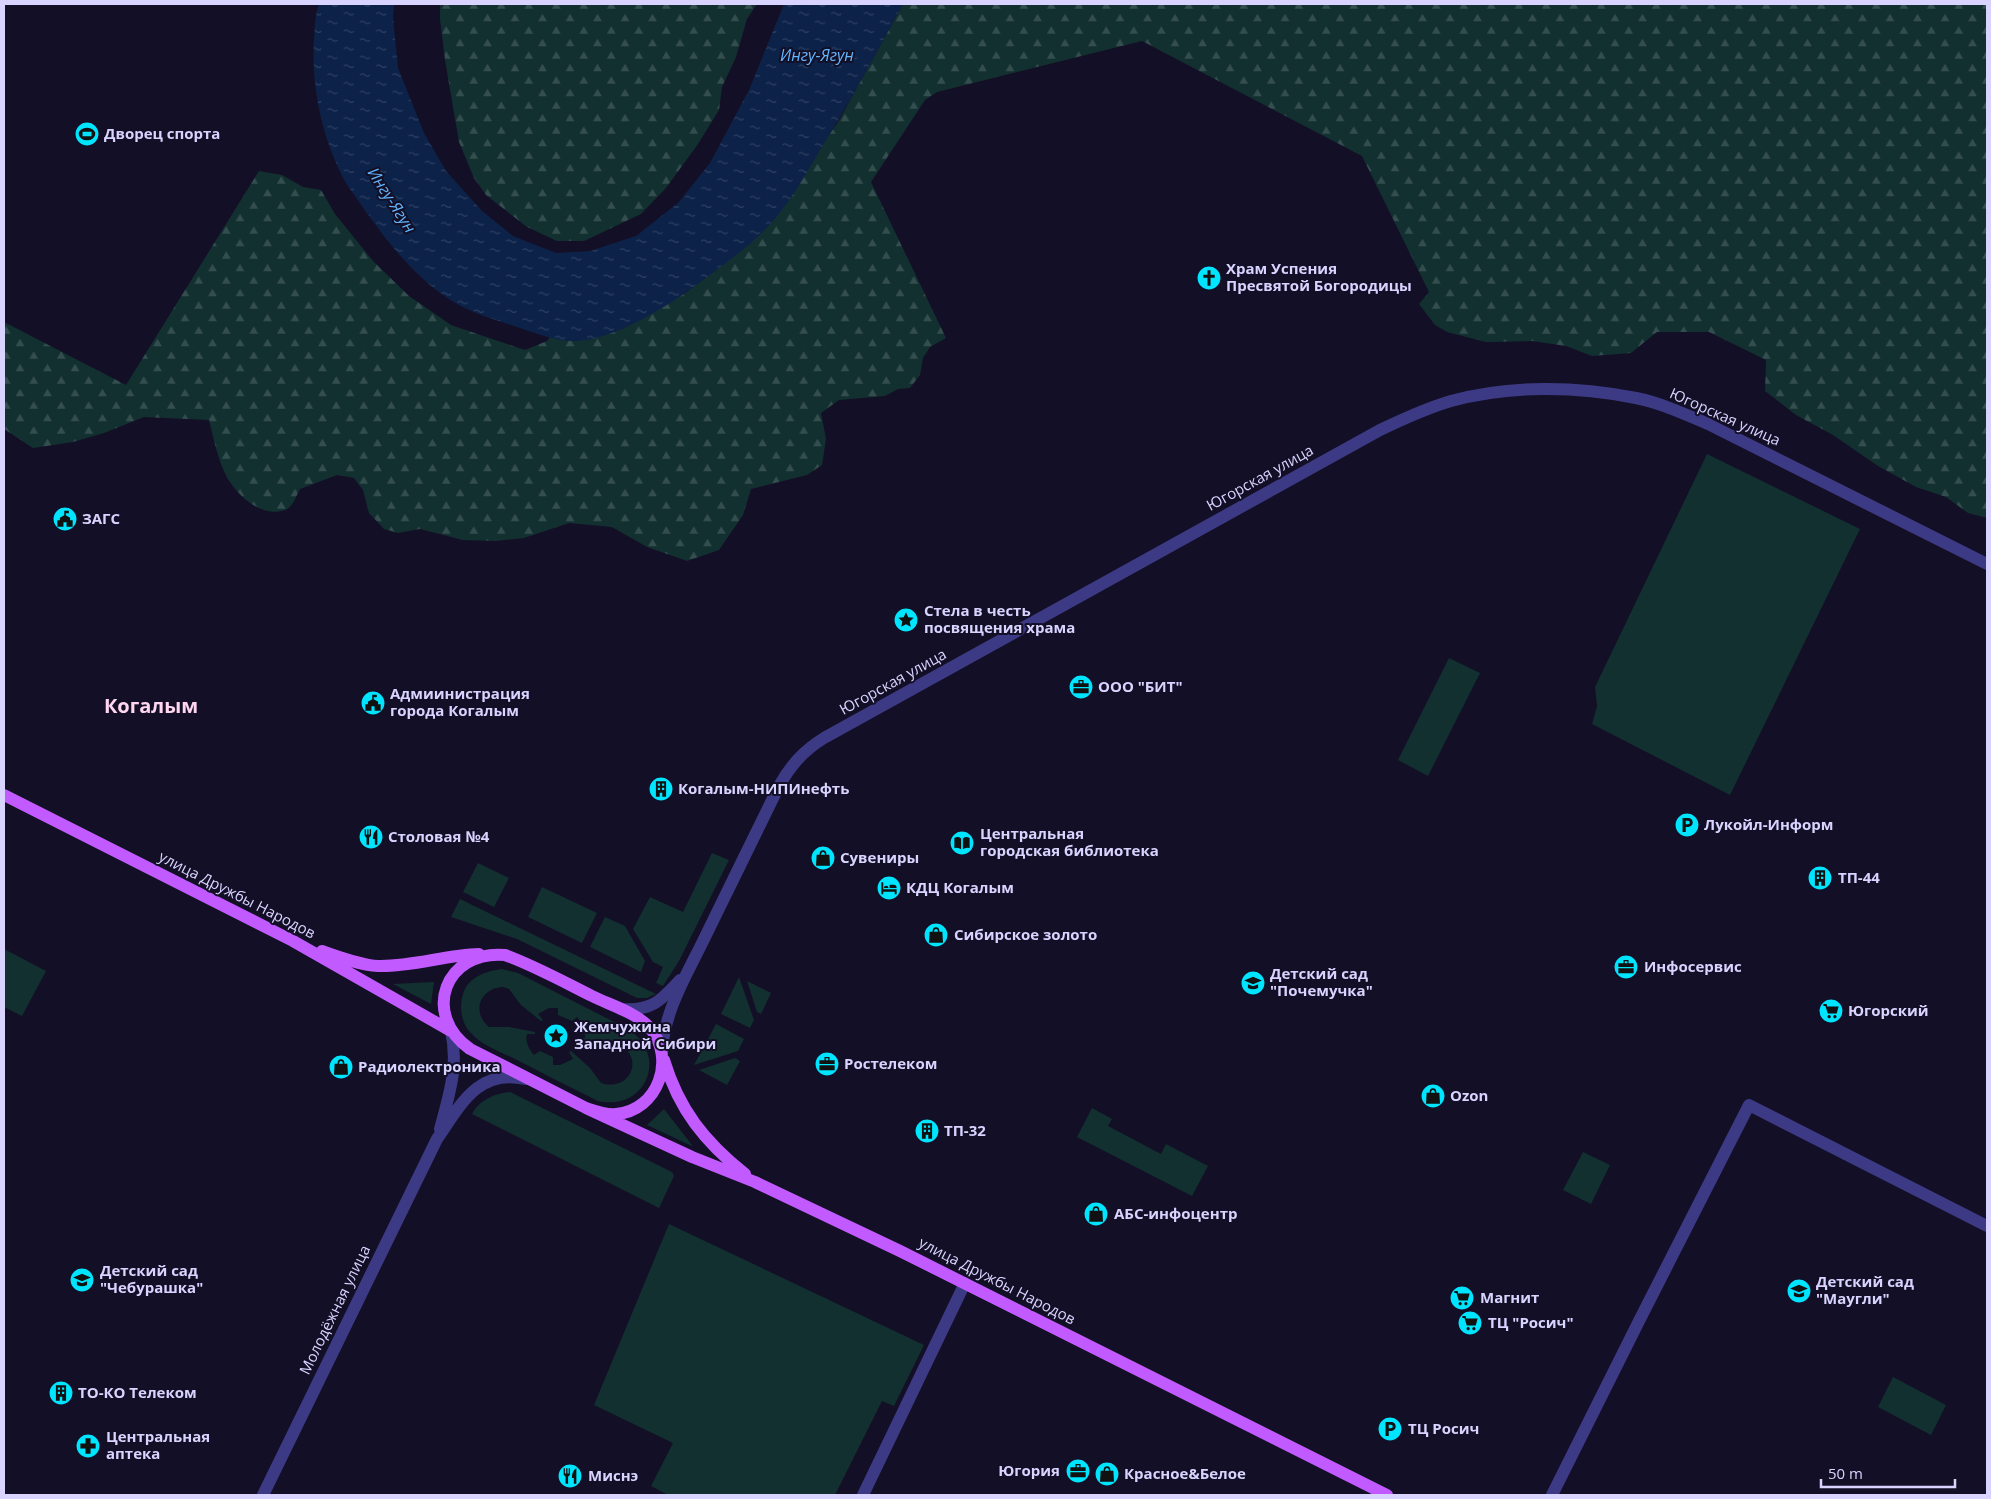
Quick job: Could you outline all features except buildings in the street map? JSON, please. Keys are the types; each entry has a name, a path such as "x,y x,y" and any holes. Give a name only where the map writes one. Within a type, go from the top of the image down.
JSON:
{"main road":[{"name":"улица Дружбы Народов","path":"4,795 293,941 451,1031 470,1049 586,1108 692,1158 755,1182 965,1283 1387,1495"},
{"path":"293,941 376,966 396,965 461,955 492,954"},
{"name":"улица Дружбы Народов","path":"451,1031 446,1019 444,1006 445,993 450,981 457,970 467,962 479,956 492,954 506,955 518,960 644,1022 657,1039 662,1053 662,1073 658,1085 650,1097 640,1106 628,1112 615,1114 586,1108"},
{"path":"662,1053 674,1088 690,1118 714,1148 755,1182"}],"street":[{"name":"Югорская улица","path":"662,1053 668,1015 688,971 779,786 789,769 804,752 832,734 1380,430 1412,416 1450,402 1492,393 1539,389 1578,390 1637,398 1699,420 1742,440 1987,564"},
{"path":"620,1009 636,1010 658,1002 688,971"},
{"path":"437,1139 454,1069 455,1056 451,1031"},
{"path":"437,1139 469,1096 484,1082 500,1076 515,1076 532,1080"},
{"path":"1552,1495 1749,1105 1987,1226"},
{"name":"Молодёжная улица","path":"263,1495 437,1139"},
{"path":"863,1495 965,1283"}],"green space":[{"path":"440,4 757,4 747,19 736,57 722,87 719,110 698,144 666,188 641,214 584,241 557,241 527,227 486,195 474,178 459,142 445,60"},
{"path":"903,4 1987,4 1987,518 1968,513 1946,497 1916,487 1878,466 1833,435 1796,415 1765,391 1766,360 1709,332 1657,332 1631,353 1592,356 1566,346 1532,341 1486,342 1447,332 1435,325 1419,304 1429,292 1362,156 1142,41 937,92 925,100 871,182 946,338 930,347 923,358 920,375 910,388 898,389 885,396 839,400 821,413 826,439 822,465 807,475 751,489 743,515 719,550 687,561 647,547 612,527 569,523 524,538 495,541 463,540 420,529 398,533 384,529 369,513 363,490 354,478 337,475 300,489 288,509 276,512 268,511 245,499 228,479 219,458 209,420 144,417 104,433 73,442 33,448 4,429 4,322 126,385 259,171 282,175 303,187 321,190 335,214 373,261 409,296 451,325 525,350 547,341 550,337 574,341 622,329 687,292 759,235 838,122"},
{"path":"1707,454 1860,529 1730,795 1592,724 1597,706 1595,687"},
{"path":"1449,658 1480,673 1428,776 1398,760"},
{"path":"712,853 729,860 679,961 663,986 656,983 663,967 653,962 633,929 650,897 683,912"},
{"path":"478,863 509,878 494,907 463,892"},
{"path":"542,887 597,913 582,943 528,917"},
{"path":"460,899 656,994 647,998 637,998 517,939 451,917"},
{"path":"605,917 625,926 645,961 641,972 590,947"},
{"path":"4,949 46,971 22,1016 4,1007"},
{"path":"502,969 518,973 626,1028 639,1039 647,1052 649,1065 647,1078 640,1089 629,1098 615,1102 598,1101 475,1037 463,1020 461,1004 463,994 465,988 473,979 484,973","holes":["503,987 509,989 521,1005 541,1021 543,1020 538,1014 549,1008 558,1008 558,1015 572,1021 577,1017 583,1027 585,1038 577,1038 577,1040 601,1045 620,1045 628,1051 632,1058 632,1066 626,1079 611,1085 601,1083 590,1068 571,1051 569,1052 573,1059 560,1065 553,1065 553,1057 540,1051 534,1055 528,1045 527,1034 535,1034 535,1032 509,1027 489,1027 480,1015 479,1008 484,996 495,988"]},
{"path":"739,977 754,1020 750,1028 721,1014"},
{"path":"747,981 771,993 761,1014 757,1012"},
{"path":"434,982 431,1004 393,984"},
{"path":"716,1024 744,1039 738,1051 694,1065"},
{"path":"735,1058 740,1061 727,1085 699,1070"},
{"path":"510,1092 672,1172 674,1176 659,1208 472,1114 488,1098"},
{"path":"1092,1108 1112,1119 1108,1126 1161,1154 1166,1144 1208,1166 1192,1196 1077,1137"},
{"path":"664,1109 692,1145 692,1146 647,1125"},
{"path":"1583,1152 1610,1165 1591,1204 1563,1190"},
{"path":"669,1224 924,1345 894,1406 882,1401 835,1495 668,1495 651,1486 673,1443 594,1405"},
{"path":"1893,1377 1946,1405 1931,1435 1878,1407"}],"water":[{"name":"Ингу-Ягун","path":"319,4 394,4 393,18 398,68 424,133 446,171 482,211 513,236 556,253 590,251 636,236 678,203 710,163 749,90 784,4 903,4 805,175 789,200 769,225 731,259 657,311 606,335 574,341 560,340 538,334 484,316 459,305 420,276 381,232 346,183 330,149 325,131 316,94 314,75 315,20"}],"place":[{"name":"Дворец спорта","path":"87,134"},
{"name":"Храм Успения Пресвятой Богородицы","path":"1209,278"},
{"name":"ЗАГС","path":"65,519"},
{"name":"Стела в честь посвящения храма","path":"906,620"},
{"name":"ООО \"БИТ\"","path":"1081,687"},
{"name":"Адмиинистрация города Когалым","path":"373,703"},
{"name":"Когалым-НИПИнефть","path":"661,789"},
{"name":"Лукойл-Информ","path":"1687,825"},
{"name":"Столовая №4","path":"371,837"},
{"name":"Центральная городская библиотека","path":"962,843"},
{"name":"Сувениры","path":"823,858"},
{"name":"ТП-44","path":"1820,878"},
{"name":"КДЦ Когалым","path":"889,888"},
{"name":"Сибирское золото","path":"936,935"},
{"name":"Инфосервис","path":"1626,967"},
{"name":"Детский сад \"Почемучка\"","path":"1253,983"},
{"name":"Югорский","path":"1831,1011"},
{"name":"Жемчужина Западной Сибири","path":"556,1036"},
{"name":"Ростелеком","path":"827,1064"},
{"name":"Радиолектроника","path":"341,1067"},
{"name":"Ozon","path":"1433,1096"},
{"name":"ТП-32","path":"927,1131"},
{"name":"АБС-инфоцентр","path":"1096,1214"},
{"name":"Детский сад \"Чебурашка\"","path":"82,1280"},
{"name":"Детский сад \"Маугли\"","path":"1799,1291"},
{"name":"Магнит","path":"1462,1298"},
{"name":"ТЦ \"Росич\"","path":"1470,1323"},
{"name":"ТО-КО Телеком","path":"61,1393"},
{"name":"ТЦ Росич","path":"1390,1429"},
{"name":"Центральная аптека","path":"88,1446"},
{"name":"Югория","path":"1078,1471"},
{"name":"Красное&Белое","path":"1107,1474"},
{"name":"Миснэ","path":"570,1476"}],"district":[{"name":"Когалым","path":"151,706"}]}
